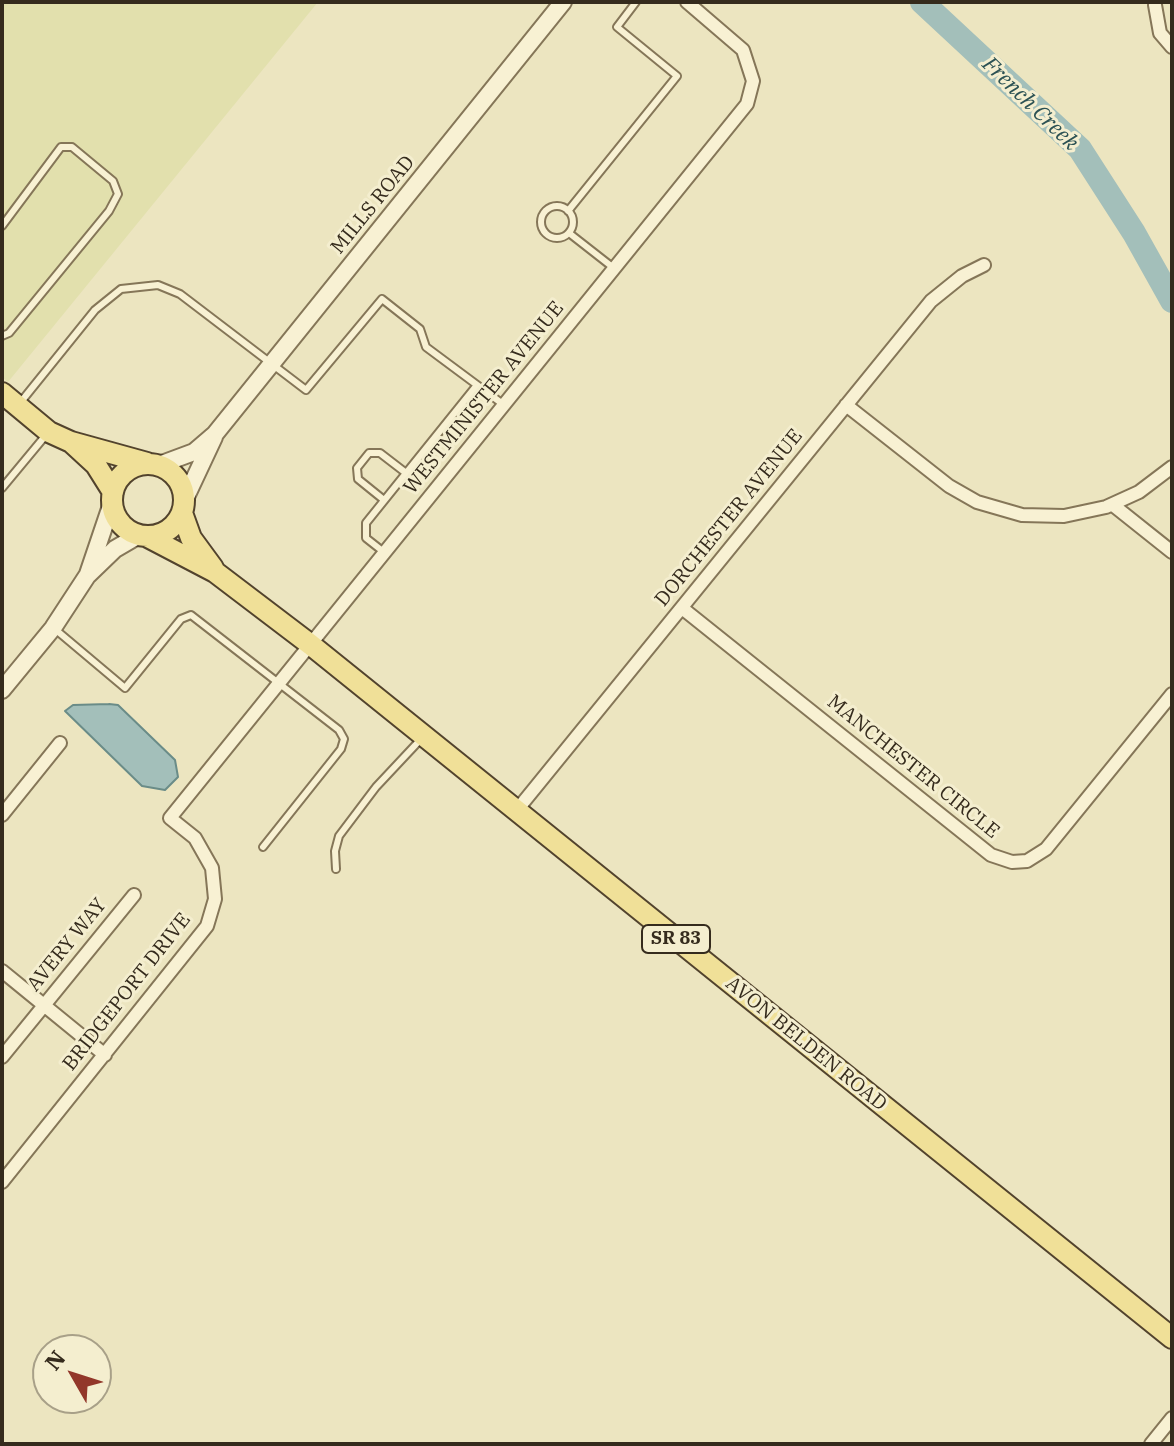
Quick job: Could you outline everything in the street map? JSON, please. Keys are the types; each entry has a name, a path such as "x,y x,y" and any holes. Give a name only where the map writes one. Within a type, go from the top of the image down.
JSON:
{"main road":[{"path":"10,400 49,432 71,442 153,464 178,479 183,507 169,529 143,536 120,523 96,465 71,442"},
{"path":"112,498 125,472 153,464"},
{"name":"AVON BELDEN ROAD","path":"183,507 191,538 215,572"},
{"name":"AVON BELDEN ROAD","path":"143,536 215,572 311,645 1172,1338"}],"street":[{"name":"MILLS ROAD","path":"153,464 194,452 215,434 563,2"},
{"name":"WESTMINISTER AVENUE","path":"170,818 741,112 753,81 743,50 687,2"},
{"path":"1155,5 1160,33 1172,47"},
{"name":"DORCHESTER AVENUE","path":"517,810 931,301 962,276 984,265"},
{"path":"846,405 949,486 991,507 1047,517 1113,505 1147,487 1172,467"},
{"name":"MILLS ROAD","path":"183,507 215,434"},
{"path":"87,576 112,498"},
{"path":"1113,505 1172,552"},
{"path":"2,690 53,628 87,576 115,549 143,536"},
{"name":"MANCHESTER CIRCLE","path":"682,608 991,855 1012,862 1027,861 1046,849 1172,694"},
{"path":"2,815 60,743"},
{"name":"BRIDGEPORT DRIVE","path":"2,1182 203,933 213,908 215,887 208,858 189,831 170,818"},
{"name":"AVERY WAY","path":"2,1057 134,895"},
{"path":"2,971 105,1055"},
{"path":"1151,1444 1172,1418"}],"lane":[{"path":"568,211 677,76 617,27 636,2"},
{"path":"2,226 61,147 72,147 113,181 118,194 9,333 2,336"},
{"path":"551,207 562,207 568,211 573,223 569,233 561,238 551,238 541,225 543,215 551,207"},
{"path":"569,233 615,269"},
{"path":"10,400 95,310 121,289 158,285 180,294 306,390 382,299 420,329 426,347 504,405"},
{"path":"385,553 366,538 366,523 477,385"},
{"path":"2,488 49,432"},
{"path":"384,500 358,479 357,468 369,453 380,453 406,473"},
{"path":"53,628 125,688 181,619 191,615 339,730 344,739 341,749 263,847"},
{"path":"336,869 335,851 339,836 376,787 424,736"}],"shaded area":[{"path":"2,2 318,2 8,382 2,377"}],"water":[{"path":"73,705 118,705 175,760 178,777 165,790 142,786 65,711"}],"waterway":[{"name":"French Creek","path":"922,2 1080,149 1134,233 1172,301"}]}
